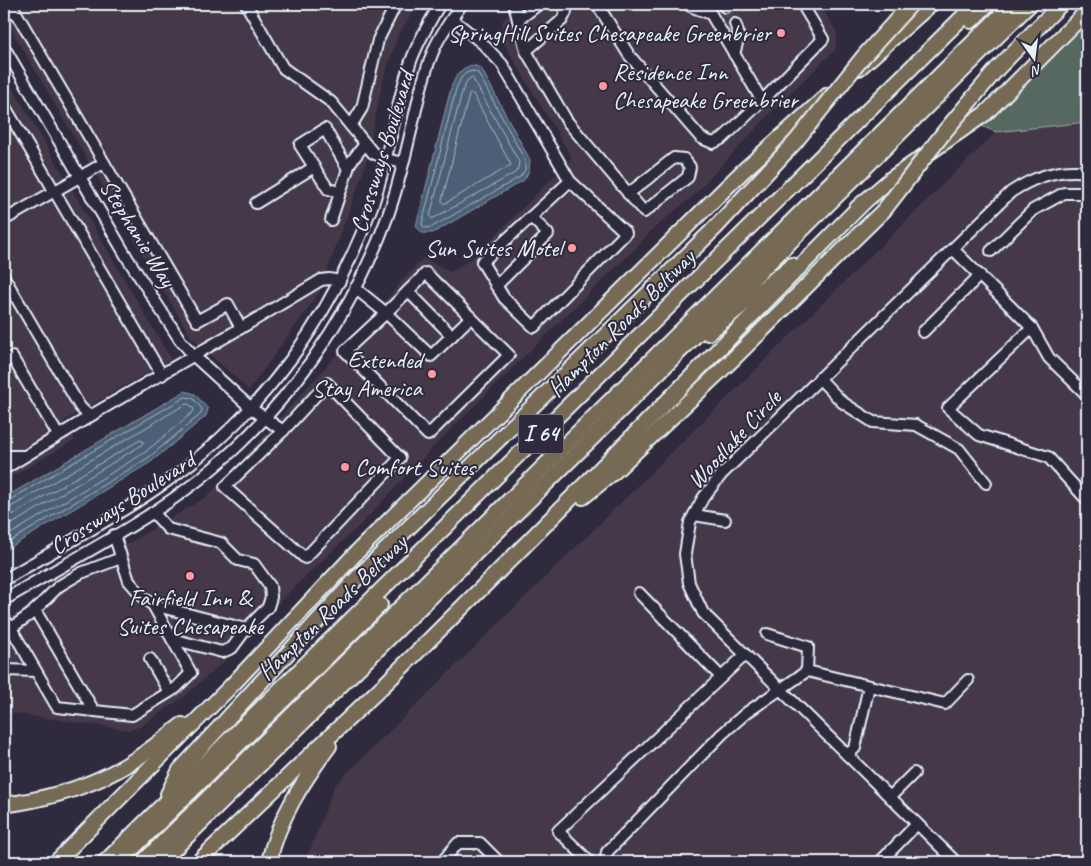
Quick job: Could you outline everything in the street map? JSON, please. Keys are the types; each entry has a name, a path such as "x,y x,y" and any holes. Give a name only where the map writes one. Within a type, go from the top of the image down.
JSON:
{"highway":[{"path":"162,804 180,770 358,577 715,228 796,141 864,56 911,4"},
{"path":"56,862 233,684 357,552 743,171 932,4"},
{"name":"Hampton Roads Beltway","path":"105,862 976,4"},
{"path":"119,862 988,4"},
{"path":"143,862 1012,4"},
{"name":"I 64","path":"161,862 1030,4"},
{"path":"521,549 616,471 884,210 945,131 997,69 1061,4"},
{"path":"647,383 772,282 891,179 986,112 1087,11"},
{"path":"198,862 388,680 521,549 864,202"},
{"path":"268,862 280,823 307,777 335,738 388,680"},
{"path":"4,805 56,794 110,774 154,747 233,684"}],"street":[{"path":"246,4 283,68 331,102 373,153 386,159 403,163"},
{"path":"351,126 362,108 378,40 396,4"},
{"name":"Crossways Boulevard","path":"4,580 166,482 213,444 251,408 292,358 340,282 373,202 410,64 423,33 440,4"},
{"name":"Crossways Boulevard","path":"4,600 153,512 202,477 266,418 314,357 334,326 374,249 387,217 403,163 423,82 435,48 462,4"},
{"path":"514,4 526,51 567,121 628,194 644,212 688,177 690,167 684,159 674,158 628,194"},
{"path":"518,20 539,4"},
{"path":"526,51 562,20 566,12 562,4"},
{"path":"597,4 629,55 701,138 713,143 723,138 823,39 802,4"},
{"path":"689,4 711,14"},
{"path":"705,4 762,101"},
{"path":"4,16 13,7 197,321 228,304 241,328"},
{"path":"452,19 482,43 502,64 570,181 626,233 534,327 504,298 482,262 570,181"},
{"path":"734,54 739,37 735,24"},
{"name":"Stephanie Way","path":"4,47 128,259 180,340 194,356 251,408 283,431"},
{"path":"4,105 162,375"},
{"path":"340,192 328,189 300,144 325,129 348,169"},
{"path":"331,220 350,163 365,144"},
{"path":"4,220 104,163"},
{"path":"256,203 314,167"},
{"name":"Woodlake Circle","path":"956,862 703,613 689,584 685,554 690,522 703,498 722,474 1011,192 1043,175 1064,171 1087,172"},
{"path":"992,251 1033,210 1064,193 1087,193"},
{"path":"496,286 548,234 531,217"},
{"path":"953,249 1032,328 1049,358 1087,395"},
{"path":"426,272 509,355 428,435 345,351 408,291 426,272"},
{"path":"923,332 980,275"},
{"path":"4,276 80,407 88,415 95,414"},
{"path":"4,469 58,435 321,280 329,278 340,282"},
{"path":"355,288 386,313 431,356 471,317"},
{"path":"408,291 452,336"},
{"path":"1032,328 948,408 979,435 1048,457 1087,500"},
{"path":"4,362 12,357 58,435"},
{"path":"819,378 842,402 873,422 916,426 958,449 986,483"},
{"path":"328,383 400,458 305,558 225,487 283,431 328,383"},
{"path":"4,457 24,456"},
{"path":"153,512 168,530 221,543 238,560 254,564 270,586 271,597 268,607 232,648 222,652 172,639"},
{"path":"694,515 725,520"},
{"path":"4,618 7,630 36,670 57,707 132,715 176,688 191,673 153,605 129,581 114,535"},
{"path":"7,630 35,610 59,586 81,573 120,558"},
{"path":"639,593 721,678"},
{"path":"153,605 246,630"},
{"path":"35,610 94,711"},
{"path":"767,634 808,647 807,671"},
{"path":"590,862 558,831 745,655"},
{"path":"150,659 169,692"},
{"path":"4,670 36,670"},
{"path":"605,862 607,852 722,734 746,713 807,671 945,704 968,680"},
{"path":"847,755 855,748 869,686"},
{"path":"890,797 914,774"},
{"path":"880,862 917,824"},
{"path":"442,862 458,843 480,843 498,862"}],"shaded area":[{"path":"4,4 418,4 398,35 382,84 365,167 319,293 249,390 190,336 4,17"},
{"path":"518,4 820,4 837,33 835,50 775,108 695,194 651,231 442,438 365,520 282,599 248,640 185,696 140,727 128,730 4,712 4,622 74,572 101,560 206,497 238,465 423,258 451,272 475,256 572,158 503,42 502,22"},
{"path":"4,73 171,359 64,421 75,440 4,481"},
{"path":"1087,122 1087,862 305,862 335,785 996,132"}],"green space":[{"path":"1087,20 1087,122 996,132 979,125"}],"water":[{"path":"473,65 481,68 530,160 529,171 524,180 433,233 422,233 416,226 451,88 459,73 464,68"},
{"path":"185,391 195,394 208,409 206,416 151,462 4,551 4,498"}],"tunnel":[{"path":"725,7 735,24"}],"place":[{"name":"SpringHill Suites Chesapeake Greenbrier","path":"781,33"},
{"name":"Residence Inn Chesapeake Greenbrier","path":"603,86"},
{"name":"Sun Suites Motel","path":"572,248"},
{"name":"Extended Stay America","path":"432,374"},
{"name":"Comfort Suites","path":"345,467"},
{"name":"Fairfield Inn & Suites Chesapeake","path":"190,576"}]}
